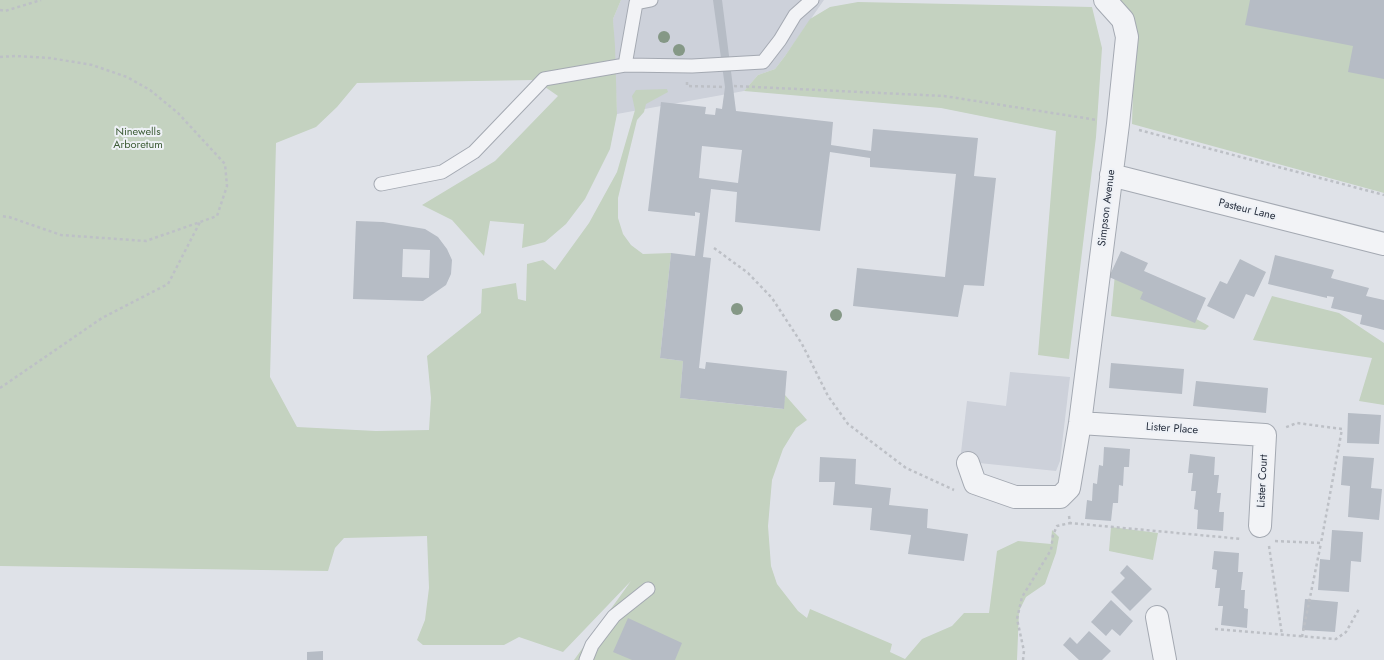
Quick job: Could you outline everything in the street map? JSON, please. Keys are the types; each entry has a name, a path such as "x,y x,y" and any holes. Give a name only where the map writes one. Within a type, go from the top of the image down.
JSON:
{"street":[{"name":"Simpson Avenue","path":"968,463 975,483 1015,497 1060,497 1069,488 1080,423 1118,124 1127,37 1123,20 1105,0"},
{"name":"Pasteur Lane","path":"1111,175 1384,244"},
{"name":"Lister Place","path":"1080,423 1265,435"},
{"name":"Lister Court","path":"1264,534 1265,435"},
{"path":"1157,617 1165,660"}],"lane":[{"path":"625,65 636,2 651,0"},
{"path":"382,184 442,172 474,152 544,79 625,65 692,66 763,62 780,40 795,15 812,0"},
{"path":"586,660 592,645 614,616 648,589"}],"path":[{"path":"0,10 41,0"},
{"path":"0,57 15,56 50,58 92,65 127,77 150,90 172,108 225,164 227,186 217,216 146,241 61,235 0,216"},
{"path":"734,86 944,96 1118,124 1384,195"},
{"path":"0,388 102,318 168,284 201,222"},
{"path":"714,248 748,273 772,298 802,344 828,396 848,424 906,468 956,490"},
{"path":"1023,660 1024,651 1017,619 1022,597 1051,550 1053,535 1057,526 1070,523"},
{"path":"1264,534 1282,635"},
{"path":"1302,637 1321,543"},
{"path":"1215,629 1336,640 1346,632 1359,610"}],"shaded area":[{"path":"621,0 824,0 775,69 758,75 744,91 617,114 613,19"},
{"path":"1010,372 1070,377 1060,461 1056,471 960,461 967,401 1006,406"}],"green space":[{"name":"Ninewells Arboretum","path":"0,0 621,0 613,19 617,114 610,149 585,199 566,224 545,242 522,248 524,224 490,221 484,256 452,220 422,205 495,161 558,96 535,80 357,83 337,107 316,127 276,143 270,377 297,427 376,431 429,430 431,398 427,356 481,313 482,289 516,283 518,299 526,301 527,264 543,260 555,270 589,223 617,172 635,110 632,96 636,90 667,89 668,92 646,104 644,112 637,120 618,198 618,218 623,234 631,245 643,254 671,253 660,358 683,361 680,398 783,409 785,395 807,420 796,428 783,449 772,480 768,526 771,566 777,584 798,611 807,618 810,609 892,644 890,652 905,659 922,639 952,626 964,613 989,613 997,551 1018,541 1051,544 1052,530 1059,537 1056,553 1045,584 1026,597 1019,611 1017,660 574,660 631,581 563,652 519,637 504,645 423,645 417,640 425,620 429,588 427,536 344,538 335,548 328,571 0,566"},
{"path":"1115,0 1384,0 1384,193 1132,124 1133,89"},
{"path":"858,2 1092,7 1102,48 1096,137 1069,359 1038,355 1056,131 941,108 744,91 758,75 775,69 810,19 830,7"},
{"path":"1115,274 1209,326 1205,330 1111,316"},
{"path":"1272,296 1339,313 1384,343 1384,405 1359,401 1372,358 1253,340"},
{"path":"1111,527 1158,533 1153,560 1109,551"}],"building":[{"path":"713,0 722,0 736,111 833,122 831,145 871,151 873,129 978,138 974,176 996,178 984,286 964,285 958,317 853,306 857,268 945,277 956,174 870,167 870,158 830,152 820,231 735,222 737,192 711,189 703,257 711,258 699,368 705,369 706,362 787,371 784,409 680,398 683,361 660,358 671,253 695,256 700,213 695,212 695,216 648,211 661,102 706,107 705,114 715,115 716,108 722,109 725,87","holes":["702,146 742,150 738,183 699,178"]},
{"path":"1250,0 1384,0 1384,79 1348,72 1353,46 1245,25"},
{"path":"356,221 383,222 425,229 438,237 447,249 452,260 451,274 446,285 423,301 353,299","holes":["403,249 430,250 429,278 402,277"]},
{"path":"1121,251 1148,263 1144,271 1206,298 1195,323 1140,299 1143,292 1109,277"},
{"path":"1275,255 1334,270 1331,278 1369,288 1366,296 1384,300 1384,330 1360,324 1362,315 1331,308 1334,297 1327,296 1327,298 1268,284"},
{"path":"1240,259 1266,272 1254,297 1246,294 1234,319 1207,306 1220,281 1227,284"},
{"path":"1111,363 1184,369 1182,394 1109,388"},
{"path":"1196,381 1268,388 1266,413 1193,406"},
{"path":"1348,413 1381,415 1379,444 1347,443"},
{"path":"1104,447 1130,449 1129,467 1124,467 1123,486 1119,485 1118,503 1113,503 1111,521 1085,519 1087,500 1092,501 1093,483 1097,484 1099,465 1103,466"},
{"path":"1190,454 1215,457 1214,475 1219,475 1217,493 1221,493 1219,512 1224,512 1223,531 1197,529 1198,510 1194,509 1196,491 1191,491 1193,473 1188,473"},
{"path":"1343,456 1374,458 1371,488 1382,489 1379,520 1348,517 1350,486 1341,485"},
{"path":"820,457 856,459 855,484 891,488 889,505 928,509 927,528 968,534 964,561 908,554 911,535 870,530 872,508 833,505 835,482 819,482"},
{"path":"1332,530 1363,532 1361,562 1351,561 1349,592 1318,590 1320,559 1330,560"},
{"path":"1214,551 1239,553 1238,572 1243,572 1241,590 1245,590 1244,608 1248,609 1247,628 1221,625 1223,606 1218,606 1220,588 1215,588 1217,570 1212,569"},
{"path":"1127,565 1152,589 1130,611 1111,592 1125,578 1120,573"},
{"path":"1305,599 1338,602 1335,632 1302,630"},
{"path":"1111,600 1133,621 1120,636 1112,629 1106,636 1091,622"},
{"path":"628,618 682,643 675,660 632,660 613,652"},
{"path":"1089,631 1111,651 1102,660 1079,660 1063,645 1070,637 1077,644"},
{"path":"323,651 323,660 307,660 307,652"}]}
